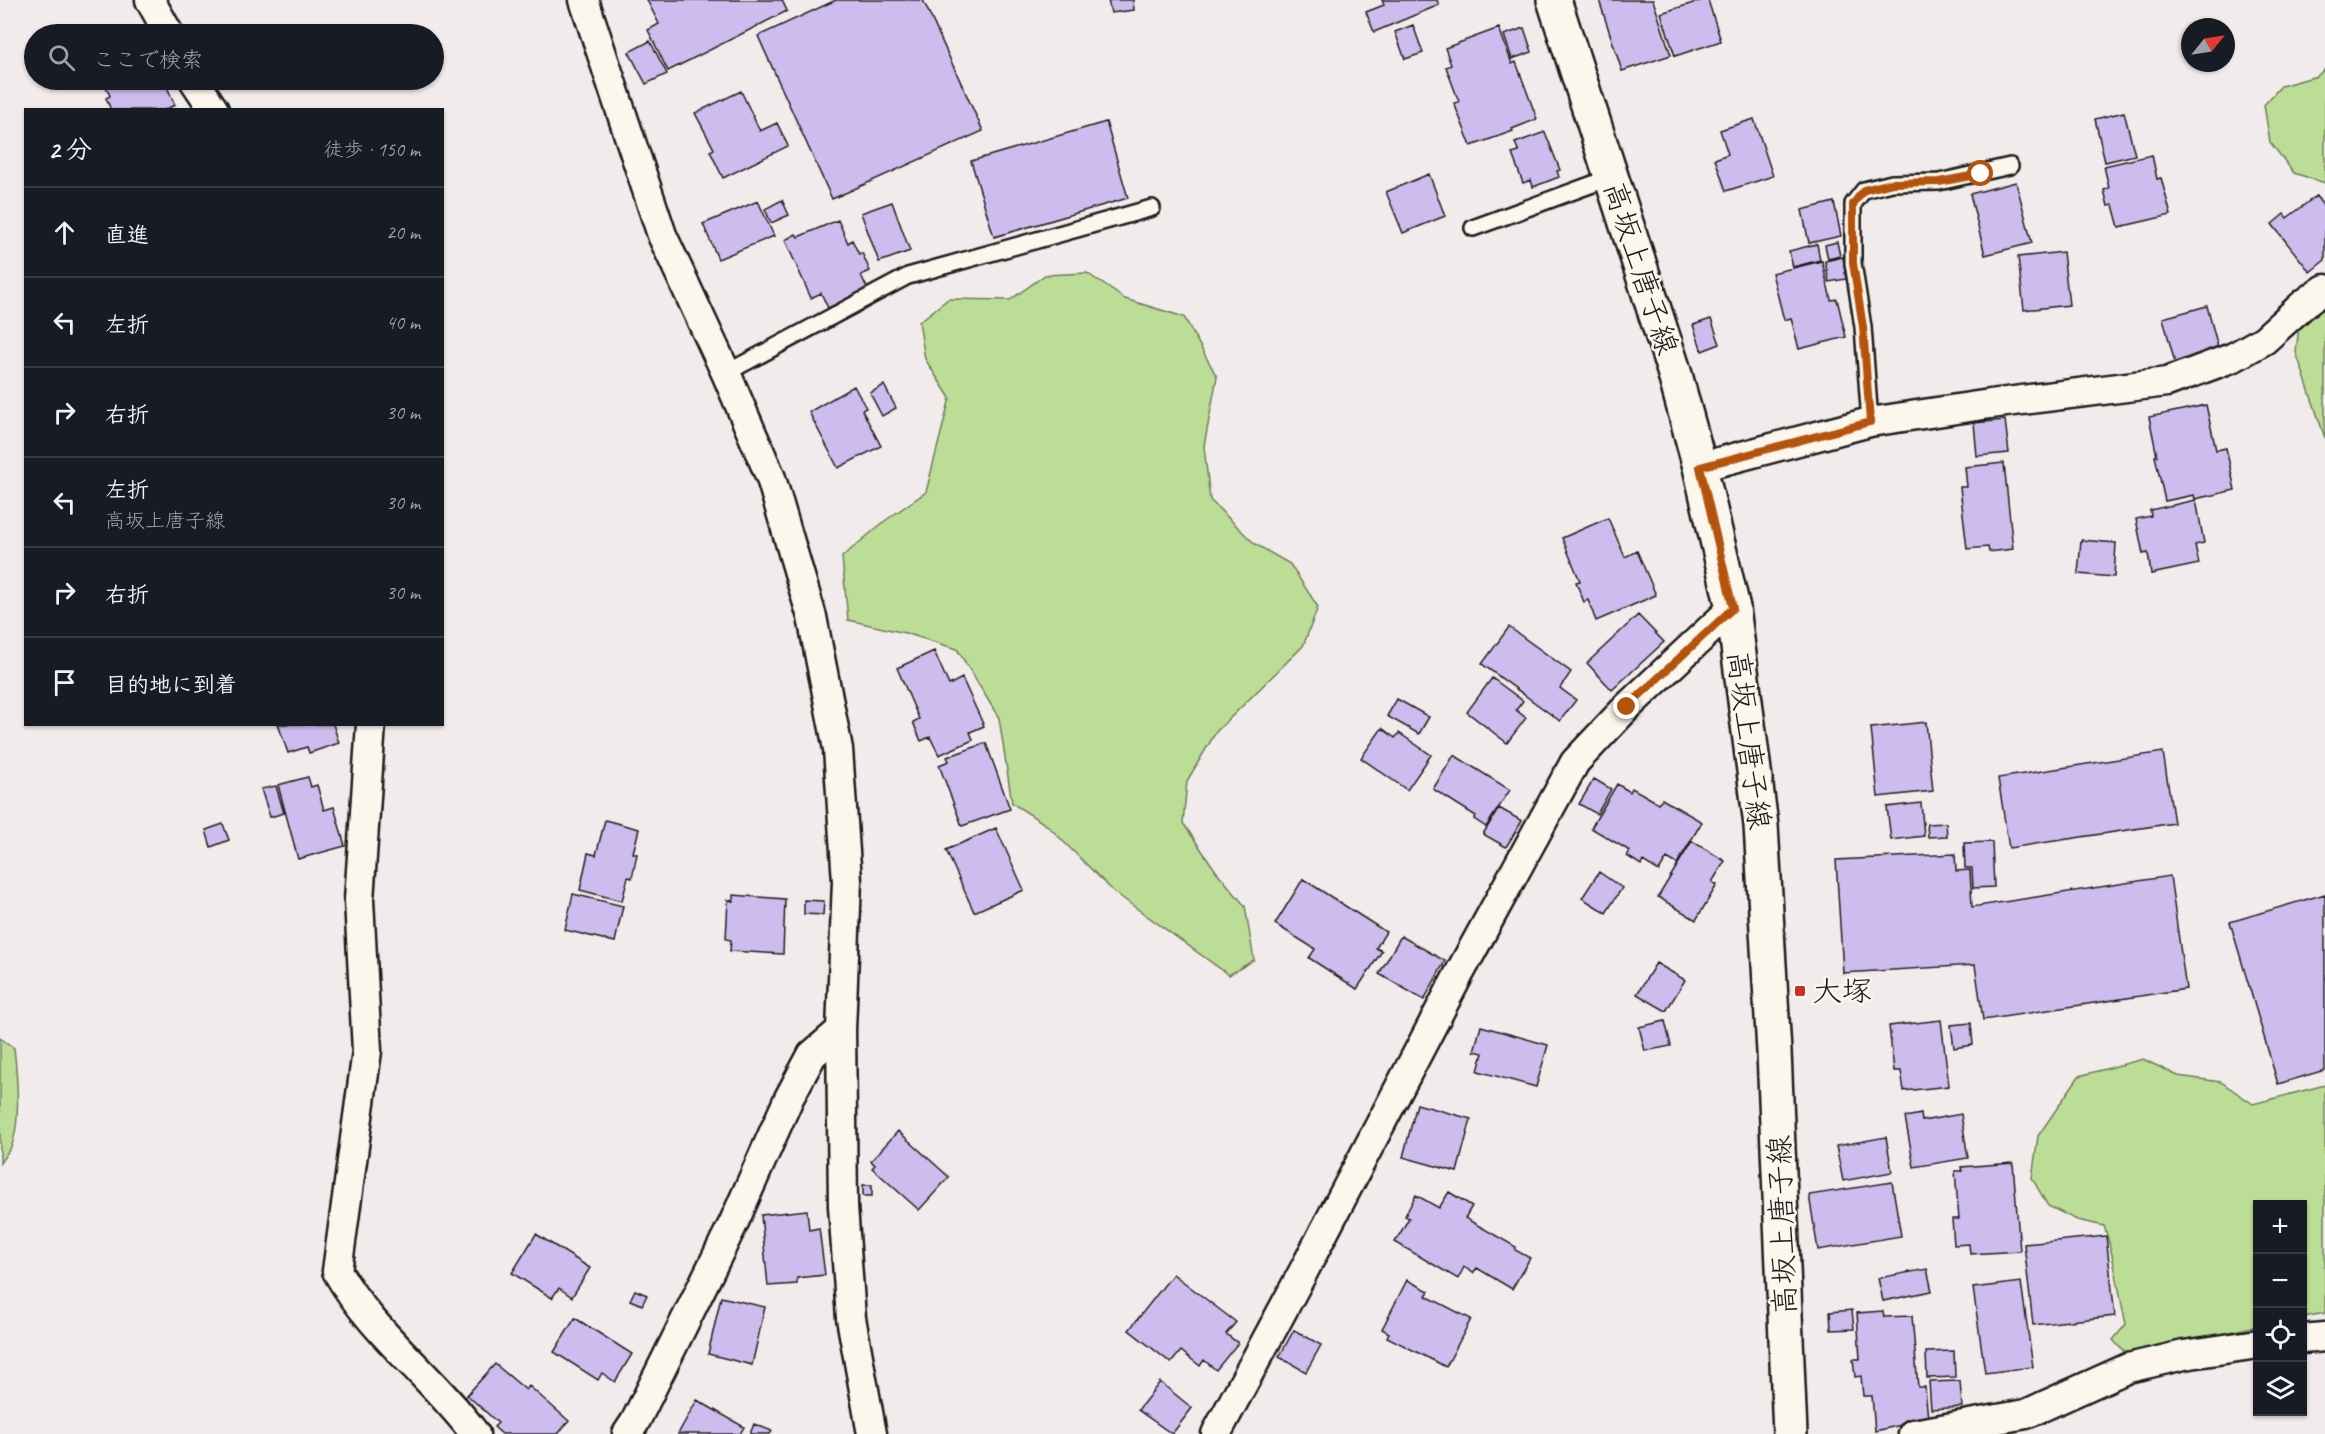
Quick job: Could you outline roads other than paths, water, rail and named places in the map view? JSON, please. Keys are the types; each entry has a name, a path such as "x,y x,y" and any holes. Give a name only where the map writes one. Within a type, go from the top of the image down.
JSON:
{"main road":[{"name":"高坂上唐子線","path":"1554,0 1674,371 1700,467 1733,608 1761,825 1774,1052 1790,1434"}],"street":[{"path":"150,0 163,24"},
{"path":"584,0 662,235 771,477 813,617 838,749 847,881 841,1030 843,1206 851,1318 872,1434"},
{"path":"201,90 213,108"},
{"path":"1700,467 1870,422 2167,382 2234,357 2254,346 2325,289"},
{"path":"1215,1434 1297,1284 1459,974 1575,762 1627,707 1733,608"},
{"path":"371,726 359,900 367,1051 337,1271 352,1298 459,1412 476,1434"},
{"path":"627,1434 734,1222 789,1098 812,1055 841,1030"},
{"path":"2307,1339 2325,1337"},
{"path":"1913,1434 2026,1414 2128,1368 2184,1355 2253,1345"}],"lane":[{"path":"1870,422 1863,327 1853,263 1853,204 1864,190 1892,183 1939,182 2010,166"},
{"path":"1473,228 1612,177"},
{"path":"726,373 908,276 1152,208"}],"place":[{"name":"大塚","path":"1800,991"}]}
